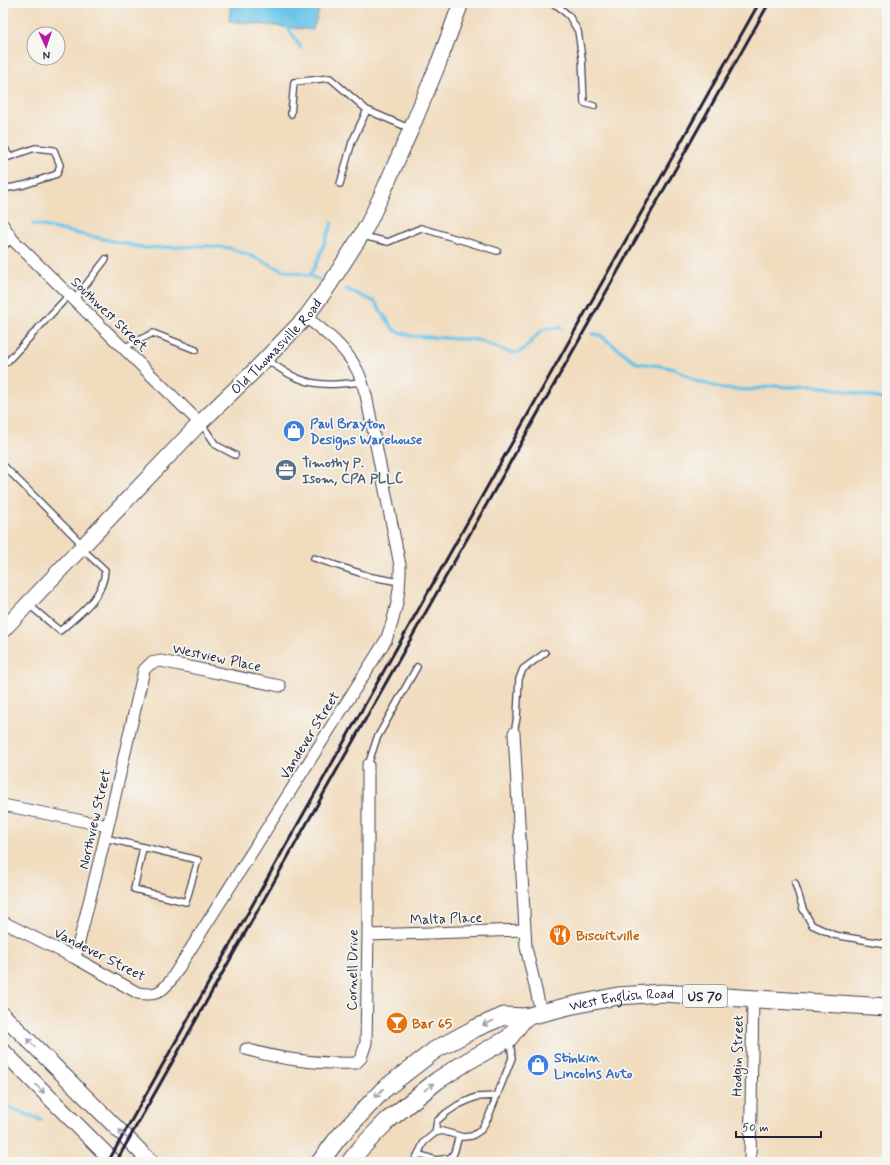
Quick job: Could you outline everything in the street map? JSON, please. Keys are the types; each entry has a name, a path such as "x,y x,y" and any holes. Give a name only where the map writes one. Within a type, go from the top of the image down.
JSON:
{"main road":[{"name":"West English Road","path":"320,1162 338,1138 383,1090 435,1050 476,1028 504,1016 533,1015 618,996 662,993 887,1007"},
{"path":"350,1162 361,1148 387,1121 438,1080 509,1038 533,1015"}],"street":[{"name":"Old Thomasville Road","path":"3,630 200,423 306,317 330,284 361,236 384,192 439,62 461,3"},
{"name":"Southwest Street","path":"3,224 13,240 200,423"},
{"name":"Vandever Street","path":"3,922 75,958 138,993 149,995 163,990 180,967 386,640 394,621 401,582 397,547 366,395 356,368 343,350 327,334 306,317"},
{"name":"Westview Place","path":"140,687 144,670 151,663 161,661 280,686"},
{"name":"Northview Street","path":"75,958 108,826 140,687"},
{"path":"514,733 526,947 533,1015"},
{"name":"Cornell Drive","path":"246,1049 264,1055 325,1064 356,1063 361,1058 366,1043 368,935 368,765"},
{"path":"3,805 108,826"},
{"name":"Malta Place","path":"368,935 525,930"},
{"name":"Hodgin Street","path":"750,1162 753,999"},
{"path":"3,1015 151,1162"},
{"path":"3,1051 114,1162"}],"lane":[{"path":"550,3 558,6 569,16 578,31 582,58 584,103 594,106"},
{"path":"291,114 294,82 330,78 367,110 411,129"},
{"path":"340,184 352,142 367,110"},
{"path":"3,143 9,157 35,148 54,150 60,164 57,174 24,185 3,189"},
{"path":"361,236 388,242 421,228 497,251"},
{"path":"3,246 13,240"},
{"path":"7,362 71,298 106,259"},
{"path":"123,348 153,333 196,350"},
{"path":"265,358 286,372 300,379 332,385 362,382"},
{"path":"200,423 216,445 235,455"},
{"path":"3,466 105,570 104,579 89,606 60,631 28,604"},
{"path":"314,558 372,577 401,582"},
{"path":"514,733 517,716 519,679 524,669 545,653"},
{"path":"368,765 377,738 417,667"},
{"path":"105,838 198,860 186,902 134,889 143,848"},
{"path":"795,883 802,909 812,925 834,935 887,944"},
{"path":"414,1162 424,1142 434,1133 442,1131 459,1136 472,1136 481,1130 488,1118 512,1058 509,1038"},
{"path":"434,1133 437,1121 446,1112 476,1097 497,1096"},
{"path":"418,1154 436,1160 450,1158 454,1153 459,1136"}],"water":[{"path":"231,3 321,3 313,30 229,21"}],"waterway":[{"path":"287,24 301,48"},
{"path":"310,276 318,260 332,223"},
{"path":"33,224 145,248 207,246 229,248 249,255 282,270 310,276 320,280"},
{"path":"346,289 375,302 394,330 411,336 478,340 514,353 520,352 524,349 542,330 561,328"},
{"path":"592,334 600,335 637,363 675,369 696,381 725,389 749,390 774,386 826,387 887,400"},
{"path":"3,1105 41,1120"}],"railway":[{"path":"108,1162 759,3"},
{"path":"116,1162 769,3"}],"place":[{"name":"Paul Brayton Designs Warehouse","path":"294,431"},
{"name":"Timothy P. Isom, CPA PLLC","path":"286,470"},
{"name":"Biscuitville","path":"560,935"},
{"name":"Bar 65","path":"397,1023"},
{"name":"Stinkin Lincolns Auto","path":"538,1065"}]}
